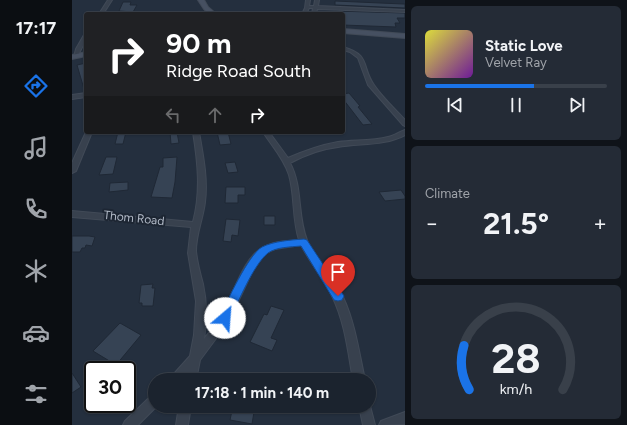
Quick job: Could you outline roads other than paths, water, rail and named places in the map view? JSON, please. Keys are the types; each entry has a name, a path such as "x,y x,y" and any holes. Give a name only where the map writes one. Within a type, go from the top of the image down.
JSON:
{"main road":[{"path":"201,0 205,11"},
{"path":"345,31 405,36"},
{"path":"74,57 84,54"}],"street":[{"path":"102,12 110,0"},
{"path":"305,12 308,0"},
{"path":"315,12 317,7 317,0"},
{"path":"307,7 405,11"},
{"path":"74,57 84,38"},
{"path":"345,49 352,51 360,57 371,85 405,124"},
{"path":"72,97 84,94"},
{"path":"286,162 303,154 328,146 399,136 405,132"},
{"path":"72,171 88,134"},
{"path":"192,373 202,321 199,290 193,263 192,248 201,203 202,178 196,134"},
{"path":"267,134 292,173 295,187 297,216 304,242 334,288 342,306 358,373"},
{"name":"Thom Road","path":"72,214 196,225"},
{"path":"183,373 195,360 225,318 245,277 260,254 270,248 304,242"},
{"path":"129,425 148,407"},
{"path":"182,425 184,413"},
{"path":"366,413 369,425"},
{"path":"385,425 405,418"}]}
